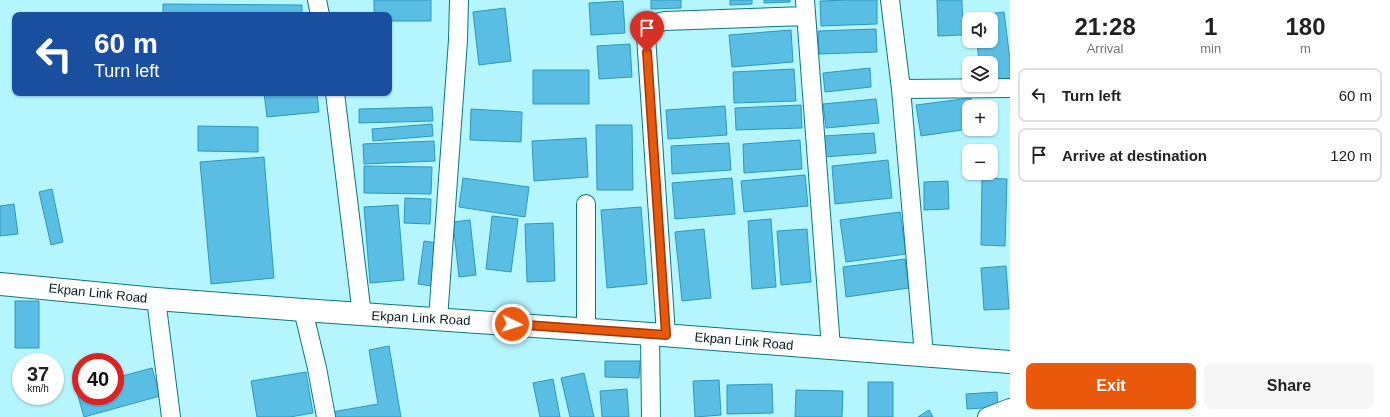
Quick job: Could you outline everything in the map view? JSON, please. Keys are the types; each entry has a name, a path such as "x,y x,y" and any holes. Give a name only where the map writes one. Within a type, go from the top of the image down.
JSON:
{"street":[{"path":"317,0 319,12"},
{"path":"438,319 458,40 459,0"},
{"path":"890,0 901,89 924,355"},
{"path":"652,417 658,334 646,36 652,24 665,21 806,8 831,348"},
{"path":"901,89 1010,88"},
{"path":"335,96 362,315"},
{"path":"586,204 586,329"},
{"name":"Ekpan Link Road","path":"0,284 156,299 362,315 658,334 1010,362"},
{"path":"156,299 171,417"},
{"path":"303,310 317,368 326,417"},
{"path":"987,417 1010,408"}],"building":[{"path":"374,0 431,0 431,21 392,21 392,12 374,12"},
{"path":"651,0 681,0 681,8 651,9"},
{"path":"730,0 752,0 752,4 730,5"},
{"path":"764,0 790,0 790,2 764,3"},
{"path":"877,0 877,24 821,26 820,1"},
{"path":"937,0 962,0 962,35 938,36"},
{"path":"623,1 625,33 591,35 589,3"},
{"path":"163,4 302,5 302,12 163,12"},
{"path":"505,8 511,61 479,65 473,12"},
{"path":"1004,12 1010,60 1010,78 998,79 998,56 978,56 978,48 998,48 998,13"},
{"path":"876,29 877,52 819,54 818,31"},
{"path":"791,30 793,62 732,67 729,35"},
{"path":"630,44 632,77 599,79 597,46"},
{"path":"870,68 871,87 825,92 823,73"},
{"path":"794,69 796,101 734,103 733,72"},
{"path":"533,70 589,70 589,104 533,104"},
{"path":"264,96 317,96 319,112 267,117"},
{"path":"971,98 971,100 962,100 962,130 921,136 916,105"},
{"path":"876,99 879,123 826,128 823,104"},
{"path":"801,105 802,128 736,130 735,108"},
{"path":"725,106 727,135 668,139 666,110"},
{"path":"432,107 433,121 359,123 359,109"},
{"path":"471,109 522,112 521,142 470,140"},
{"path":"432,124 433,136 373,141 372,129"},
{"path":"596,125 632,125 633,190 597,190"},
{"path":"198,126 258,127 258,152 198,151"},
{"path":"874,133 876,153 824,157 823,136"},
{"path":"586,138 588,177 534,181 532,141"},
{"path":"800,140 802,169 744,173 743,144"},
{"path":"434,141 435,161 364,164 363,144"},
{"path":"729,143 731,170 672,174 671,146"},
{"path":"264,157 274,278 211,284 200,162"},
{"path":"888,160 892,198 835,204 832,166"},
{"path":"364,166 432,167 431,194 364,193"},
{"path":"805,175 808,206 744,212 741,181"},
{"path":"463,178 529,187 525,217 459,207"},
{"path":"732,178 735,214 675,219 672,183"},
{"path":"1007,179 1005,246 981,245 982,180"},
{"path":"948,181 949,209 924,210 924,182"},
{"path":"52,189 63,242 51,245 39,192"},
{"path":"405,198 431,199 430,224 404,223"},
{"path":"14,204 18,234 0,236 0,206"},
{"path":"398,205 404,280 370,283 364,207"},
{"path":"641,207 647,284 607,288 601,210"},
{"path":"900,212 906,254 846,262 840,220"},
{"path":"492,216 518,219 511,272 486,269"},
{"path":"771,219 776,287 752,289 748,221"},
{"path":"470,220 476,275 459,277 453,222"},
{"path":"553,223 555,281 527,282 525,224"},
{"path":"704,229 711,298 682,301 675,232"},
{"path":"807,229 811,282 781,285 777,231"},
{"path":"424,241 437,243 431,286 418,284"},
{"path":"905,259 909,288 846,297 843,267"},
{"path":"1006,266 1009,309 984,310 981,268"},
{"path":"15,301 39,301 39,348 15,348"},
{"path":"389,346 401,417 332,417 332,412 378,404 369,350"},
{"path":"605,361 640,361 639,378 605,377"},
{"path":"152,368 160,396 84,417 81,405 124,405 124,376"},
{"path":"306,372 313,413 290,417 257,417 251,381"},
{"path":"584,373 594,417 570,417 561,378"},
{"path":"553,379 560,417 540,417 533,383"},
{"path":"719,380 721,415 695,417 693,381"},
{"path":"868,382 893,382 893,417 868,417"},
{"path":"772,384 773,413 727,414 727,385"},
{"path":"627,389 629,417 602,417 600,391"},
{"path":"796,390 843,391 842,417 795,417"},
{"path":"997,392 998,407 967,409 966,394"},
{"path":"929,410 933,417 918,417"}],"route":[{"path":"512,324 666,335 647,52"}]}
